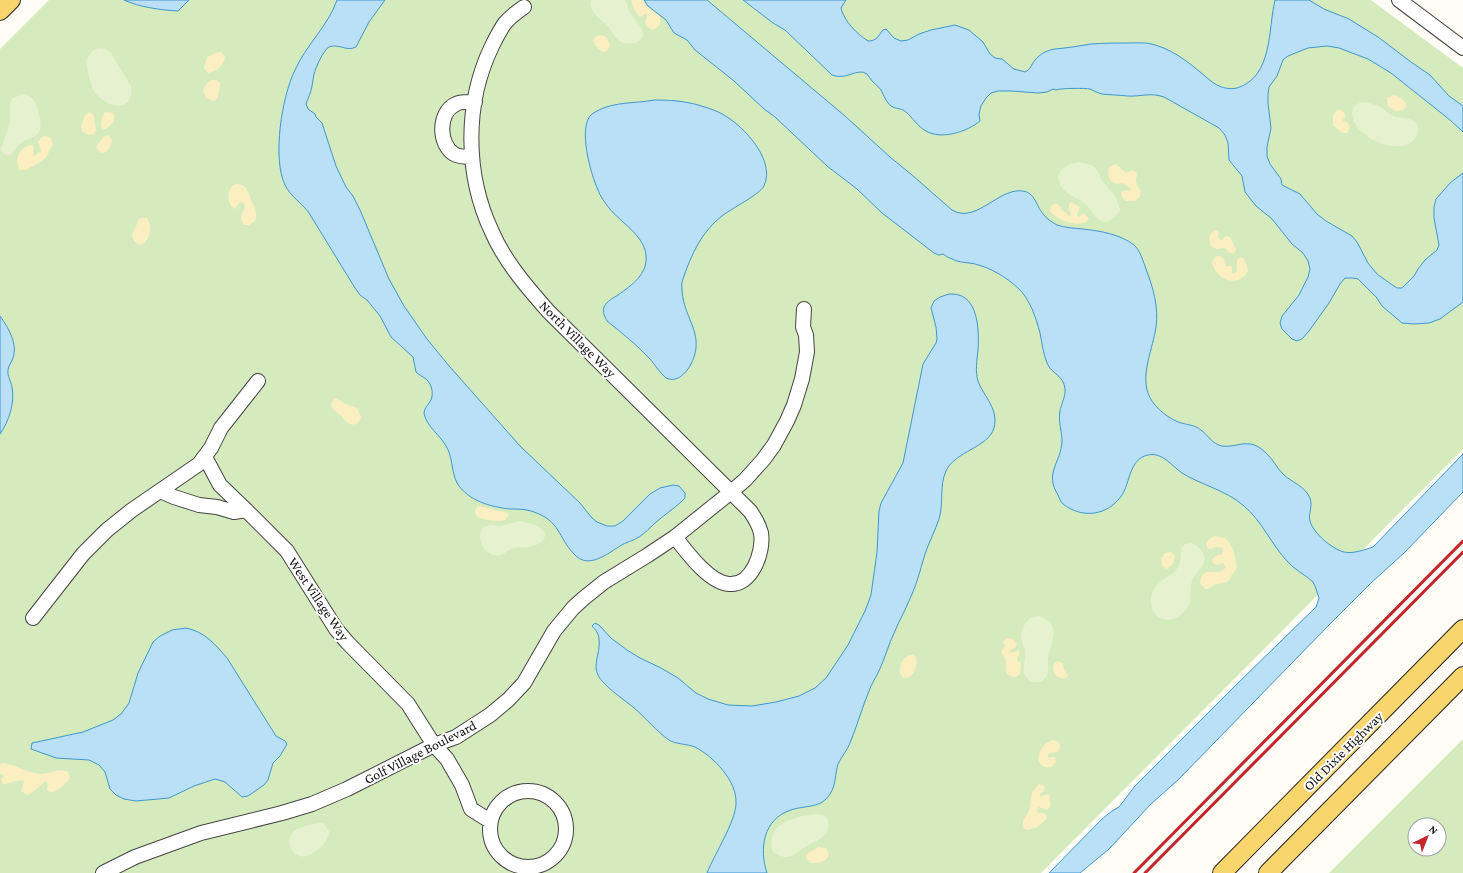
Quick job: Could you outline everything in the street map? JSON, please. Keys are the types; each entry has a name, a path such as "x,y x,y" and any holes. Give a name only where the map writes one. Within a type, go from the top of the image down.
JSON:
{"main road":[{"path":"0,11 11,0"},
{"name":"Old Dixie Highway","path":"1222,873 1463,629"},
{"path":"1268,873 1463,676"}],"street":[{"path":"1399,0 1463,48"},
{"name":"North Village Way","path":"524,7 511,16 500,30 487,56 474,102 472,157 475,179 482,206 492,233 505,258 524,284 548,311 731,492"},
{"path":"472,157 463,157 455,154 448,148 443,140 442,124 444,116 450,108 457,103 474,102"},
{"name":"Golf Village Boulevard","path":"104,873 136,857 201,833 312,804 347,789 434,745 456,737 490,715 508,700 524,682 554,631 573,608 604,582 675,537 731,492 745,480 774,445 794,405 802,379 807,352 803,326 804,309"},
{"path":"32,618 84,554 107,530 160,490 191,470 205,457 221,428 258,381"},
{"name":"West Village Way","path":"205,457 220,485 284,547 336,628 347,642 408,704 434,745 447,759 462,785 471,809 490,821"},
{"path":"160,490 174,497 199,505 217,507 234,512 246,510"},
{"path":"675,537 693,560 720,581 728,584 737,584 745,580 751,573 758,559 761,534 755,518 731,492"},
{"path":"520,791 535,791 549,797 559,807 565,821 565,836 560,850 549,860 536,866 521,866 507,860 496,850 490,836 490,821 496,808 506,797 520,791"}],"green space":[{"path":"49,0 1371,0 1463,68 1463,449 1041,873 0,873 0,49"},
{"path":"591,0 625,0 630,13 642,30 643,34 640,41 628,44 621,42 593,11 590,3"},
{"path":"98,48 105,49 111,53 131,86 129,101 125,104 120,106 107,103 96,94 92,88 86,61 92,51"},
{"path":"22,94 29,96 35,102 39,115 40,129 35,136 23,141 11,155 6,155 1,149 10,122 10,104 12,99"},
{"path":"1362,102 1378,106 1396,117 1408,118 1414,121 1417,124 1418,131 1413,141 1404,146 1391,146 1369,138 1359,130 1352,116 1354,108 1357,104"},
{"path":"1078,162 1093,166 1097,170 1103,182 1116,197 1120,210 1111,220 1106,222 1099,219 1083,202 1069,194 1060,184 1058,179 1061,170"},
{"path":"519,521 535,525 544,531 545,535 543,539 535,546 510,549 504,554 500,555 490,554 486,551 480,538 482,528 490,525 501,526"},
{"path":"1191,543 1201,549 1205,559 1203,566 1192,581 1189,605 1178,617 1165,620 1154,613 1151,598 1153,592 1159,583 1171,575 1178,567 1182,547 1185,544"},
{"path":"1039,616 1051,623 1054,633 1048,657 1048,673 1043,680 1033,682 1027,679 1024,672 1025,650 1021,635 1026,622 1031,617"},
{"path":"1463,739 1463,873 1329,873"},
{"path":"816,814 824,815 828,819 828,830 823,837 792,856 784,857 773,852 771,842 777,828 783,823 799,817"},
{"path":"323,823 329,831 325,842 311,854 303,856 297,855 292,851 290,846 292,833 299,828"}],"sand":[{"path":"631,0 643,0 646,6 660,16 660,25 653,30 647,27 645,22 647,14 640,17 635,11"},
{"path":"602,35 607,38 610,45 607,51 602,52 595,45 593,40 596,36"},
{"path":"222,52 225,57 222,65 214,71 208,73 204,68 207,57"},
{"path":"211,80 217,80 220,83 218,98 214,101 206,98 203,90 207,83"},
{"path":"1394,95 1398,96 1406,103 1406,107 1403,110 1395,111 1388,106 1387,98"},
{"path":"1337,110 1344,112 1346,117 1343,121 1348,123 1350,127 1347,133 1342,133 1333,125 1333,115"},
{"path":"90,112 94,115 96,130 94,134 88,135 82,131 81,126 85,115"},
{"path":"105,112 113,113 115,116 113,123 106,129 103,129 101,126 102,117"},
{"path":"108,135 112,140 110,147 106,152 101,153 96,147 104,136"},
{"path":"45,136 51,138 53,144 47,156 42,161 26,170 20,170 17,162 21,151 32,145 34,148 33,154 35,156 41,151 38,142"},
{"path":"1116,164 1126,173 1133,170 1137,173 1136,182 1141,195 1135,201 1126,201 1123,199 1121,193 1125,190 1130,191 1131,189 1129,187 1122,183 1118,184 1110,180 1108,174 1109,167"},
{"path":"236,184 240,184 245,187 256,211 255,221 249,225 244,225 242,220 245,207 244,203 240,202 235,209 230,204 228,196 229,192 230,189"},
{"path":"1071,202 1080,207 1077,216 1079,217 1084,213 1089,219 1080,224 1075,224 1058,218 1050,211 1051,206 1056,203 1061,207 1062,211 1069,216 1071,214 1069,205"},
{"path":"147,218 150,225 150,230 146,241 139,245 134,241 132,235 139,219"},
{"path":"1215,230 1219,232 1218,237 1220,240 1226,236 1230,237 1236,249 1234,253 1230,253 1225,248 1217,249 1212,247 1209,238"},
{"path":"1216,256 1224,259 1225,266 1232,267 1232,273 1234,274 1237,271 1237,260 1241,257 1247,265 1248,271 1244,277 1239,280 1233,281 1222,278 1217,274 1212,262"},
{"path":"335,398 357,408 361,417 358,423 352,425 349,424 333,409 331,405 333,399"},
{"path":"478,506 504,512 508,514 508,516 502,521 482,519 475,513"},
{"path":"1215,536 1224,538 1229,542 1234,553 1237,567 1227,582 1205,589 1200,583 1201,577 1207,572 1219,572 1226,567 1223,563 1217,565 1213,563 1212,560 1215,556 1222,554 1222,548 1215,547 1208,549 1206,544 1209,539"},
{"path":"1171,552 1175,556 1173,564 1167,569 1162,566 1161,559 1165,553"},
{"path":"1006,638 1013,639 1017,644 1015,648 1010,650 1010,652 1012,653 1018,650 1020,653 1017,661 1021,662 1020,674 1016,677 1008,675 1006,670 1006,661 1001,652 1005,646 1003,642"},
{"path":"909,655 916,657 916,668 910,676 903,678 900,673 900,667 904,658"},
{"path":"1057,661 1063,663 1064,670 1068,675 1064,679 1056,676 1054,672 1053,666"},
{"path":"1053,740 1059,742 1060,748 1058,752 1048,754 1048,757 1055,757 1056,762 1052,767 1045,767 1041,765 1039,761 1040,751 1043,746"},
{"path":"4,763 40,774 61,770 68,772 70,778 56,791 50,792 47,790 48,783 46,781 27,795 21,791 24,782 23,780 3,784 1,779 4,776 0,773 0,764"},
{"path":"1039,784 1043,785 1045,788 1040,794 1040,797 1049,794 1051,806 1047,810 1039,807 1037,809 1038,813 1044,813 1047,818 1038,827 1028,830 1024,829 1023,821 1029,811 1032,792"},
{"path":"818,847 826,848 829,854 828,857 822,862 810,863 806,858 807,854"}],"water":[{"path":"124,0 189,0 178,11 150,8 136,5"},
{"path":"337,0 385,0 369,22 356,47 349,49 332,46 325,51 315,71 311,91 306,104 308,109 315,114 322,123 336,166 346,187 353,196 360,210 389,279 404,306 427,339 520,446 580,503 597,522 607,526 615,526 623,521 650,494 660,488 673,485 679,486 685,493 685,498 681,502 643,534 597,559 585,561 579,559 569,548 554,525 543,516 528,510 510,509 488,505 474,499 462,489 455,478 448,450 425,418 424,410 432,397 430,384 416,372 413,357 391,337 380,316 355,288 309,213 290,193 285,185 281,173 279,144 280,127 286,95 295,70 305,52 323,27"},
{"path":"644,0 707,0 845,116 952,210 960,213 968,213 1008,193 1023,191 1027,192 1034,198 1045,216 1057,225 1103,232 1123,238 1134,245 1140,253 1151,283 1157,312 1155,335 1148,360 1146,377 1148,393 1153,402 1159,410 1172,419 1198,428 1219,445 1228,446 1249,444 1260,448 1268,455 1286,477 1305,490 1308,494 1311,501 1310,521 1312,526 1324,540 1334,548 1344,552 1351,552 1373,547 1463,454 1463,492 1404,553 1371,583 1328,626 1178,780 1151,804 1109,849 1080,873 1049,873 1102,819 1119,807 1135,786 1316,607 1319,598 1314,584 1310,579 1290,564 1256,519 1237,500 1182,473 1158,455 1148,455 1137,461 1131,472 1125,490 1110,507 1094,513 1086,513 1070,509 1063,504 1054,487 1053,474 1061,449 1062,441 1060,415 1065,389 1060,378 1051,370 1047,363 1034,315 1022,292 998,273 987,268 957,261 943,254 939,255 934,253 882,213 857,189 827,166 734,81 695,50 687,40 674,33 666,20 648,6"},
{"path":"743,0 846,0 841,8 845,18 855,31 868,41 875,39 883,30 886,29 894,38 901,41 908,40 931,30 955,25 969,30 983,42 990,54 995,58 1002,59 1014,69 1025,72 1039,56 1046,51 1091,44 1149,43 1171,51 1214,83 1223,88 1230,89 1237,88 1249,82 1257,74 1263,63 1267,51 1275,0 1309,0 1324,9 1349,19 1378,37 1430,75 1449,96 1463,106 1463,132 1391,73 1368,59 1339,48 1327,46 1308,48 1288,56 1283,60 1277,76 1269,87 1268,103 1271,128 1267,147 1267,156 1270,164 1281,179 1282,185 1300,194 1317,214 1352,236 1357,242 1368,263 1377,274 1397,288 1402,288 1414,276 1425,260 1437,250 1439,245 1434,218 1436,199 1450,183 1463,173 1463,302 1440,319 1429,323 1402,323 1382,306 1377,298 1358,279 1345,278 1309,331 1302,339 1297,341 1292,339 1282,329 1280,323 1282,316 1299,295 1308,277 1310,269 1308,261 1303,253 1292,244 1272,219 1256,206 1245,192 1242,176 1229,160 1228,143 1225,135 1219,128 1164,97 1150,95 1108,95 1100,94 1090,89 1073,88 1053,89 1047,92 1038,93 998,91 991,93 981,106 979,114 980,121 975,125 954,134 932,134 920,127 906,112 890,105 881,90 867,74 859,72 842,76 832,75 785,30 773,23"},
{"path":"654,100 671,100 700,105 725,116 735,123 754,142 761,153 767,175 764,186 761,190 715,222 703,236 694,252 682,280 682,291 686,311 695,336 695,355 686,372 677,378 672,379 666,378 640,349 607,321 604,314 603,309 607,303 634,283 642,273 646,262 646,255 641,241 614,213 600,195 589,163 585,139 588,120 592,114 599,110 614,105"},
{"path":"949,294 966,298 974,311 978,327 976,366 977,377 993,409 995,421 994,428 991,435 979,445 956,459 950,464 946,471 943,483 939,519 925,554 916,585 870,689 849,746 838,764 832,791 822,802 812,806 796,808 782,814 774,820 769,828 764,845 763,854 767,873 707,873 729,828 735,810 736,803 733,786 723,770 710,757 695,747 669,740 603,682 599,677 596,666 599,637 592,626 595,623 599,625 611,638 627,650 678,678 696,693 708,699 728,705 752,706 799,696 815,688 826,678 848,645 865,611 871,595 877,552 879,511 881,503 903,463 923,364 937,339 936,327 931,308 934,301"},
{"path":"0,316 13,341 14,353 8,372 13,393 12,405 9,418 0,434"},
{"path":"186,628 199,632 214,643 223,653 276,736 285,741 287,744 280,756 273,763 268,780 264,785 248,796 242,797 225,782 215,779 194,786 169,798 136,801 124,799 116,795 110,789 105,772 99,765 89,760 56,758 31,749 32,743 83,732 113,720 121,714 129,703 138,673 153,642 160,636 172,630"}],"railway":[{"path":"1134,873 1463,541"},
{"path":"1145,873 1463,552"}]}
